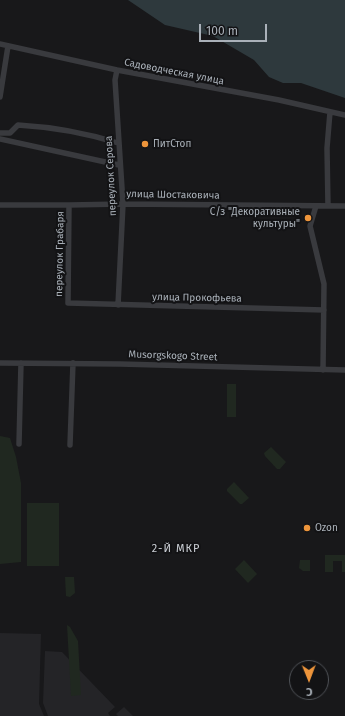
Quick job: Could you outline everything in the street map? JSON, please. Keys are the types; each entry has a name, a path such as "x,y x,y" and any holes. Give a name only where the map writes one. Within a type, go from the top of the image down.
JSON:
{"street":[{"name":"Садоводческая улица","path":"0,44 117,70 280,100 345,115"},
{"path":"0,97 8,46"},
{"name":"переулок Серова","path":"117,70 115,80 119,165 123,204 118,305"},
{"path":"328,206 327,148 330,112"},
{"path":"0,133 10,133 18,126 37,126 105,139 118,143"},
{"path":"0,139 119,165"},
{"name":"улица Шостаковича","path":"0,205 123,204 345,206"},
{"name":"переулок Грабаря","path":"68,303 69,205"},
{"path":"316,206 310,226 324,284 323,370"},
{"name":"улица Прокофьева","path":"68,303 324,310"},
{"name":"Musorgskogo Street","path":"0,363 73,363 345,370"},
{"path":"19,444 21,363"},
{"path":"70,445 73,363"}],"shaded area":[{"path":"128,0 345,0 345,98 301,83 283,83 269,77 254,60 213,36 165,25"},
{"path":"227,384 236,384 236,417 227,417"},
{"path":"0,436 10,438 16,457 21,483 21,562 0,564"},
{"path":"271,447 286,462 280,469 277,469 265,456 264,453"},
{"path":"234,482 249,498 242,504 240,504 227,491 227,489"},
{"path":"27,503 59,503 59,566 27,566"},
{"path":"325,555 345,555 345,572 342,572 342,561 333,561 333,572 325,572"},
{"path":"244,560 257,574 248,583 235,569"},
{"path":"300,560 310,560 310,571 303,571 299,568"},
{"path":"65,577 74,577 75,593 70,597 66,596"},
{"path":"67,625 70,627 78,641 81,695 71,696"},
{"path":"0,633 41,634 39,704 44,716 0,716"},
{"path":"45,651 62,652 115,707 108,713 110,716 48,716 43,703"},
{"path":"124,707 133,716 118,716 116,714"}],"place":[{"name":"ПитСтоп","path":"145,144"},
{"name":"С/з \"Декоративные культуры\"","path":"308,218"},
{"name":"Ozon","path":"307,528"}],"district":[{"name":"2-Й МКР","path":"176,549"}]}
